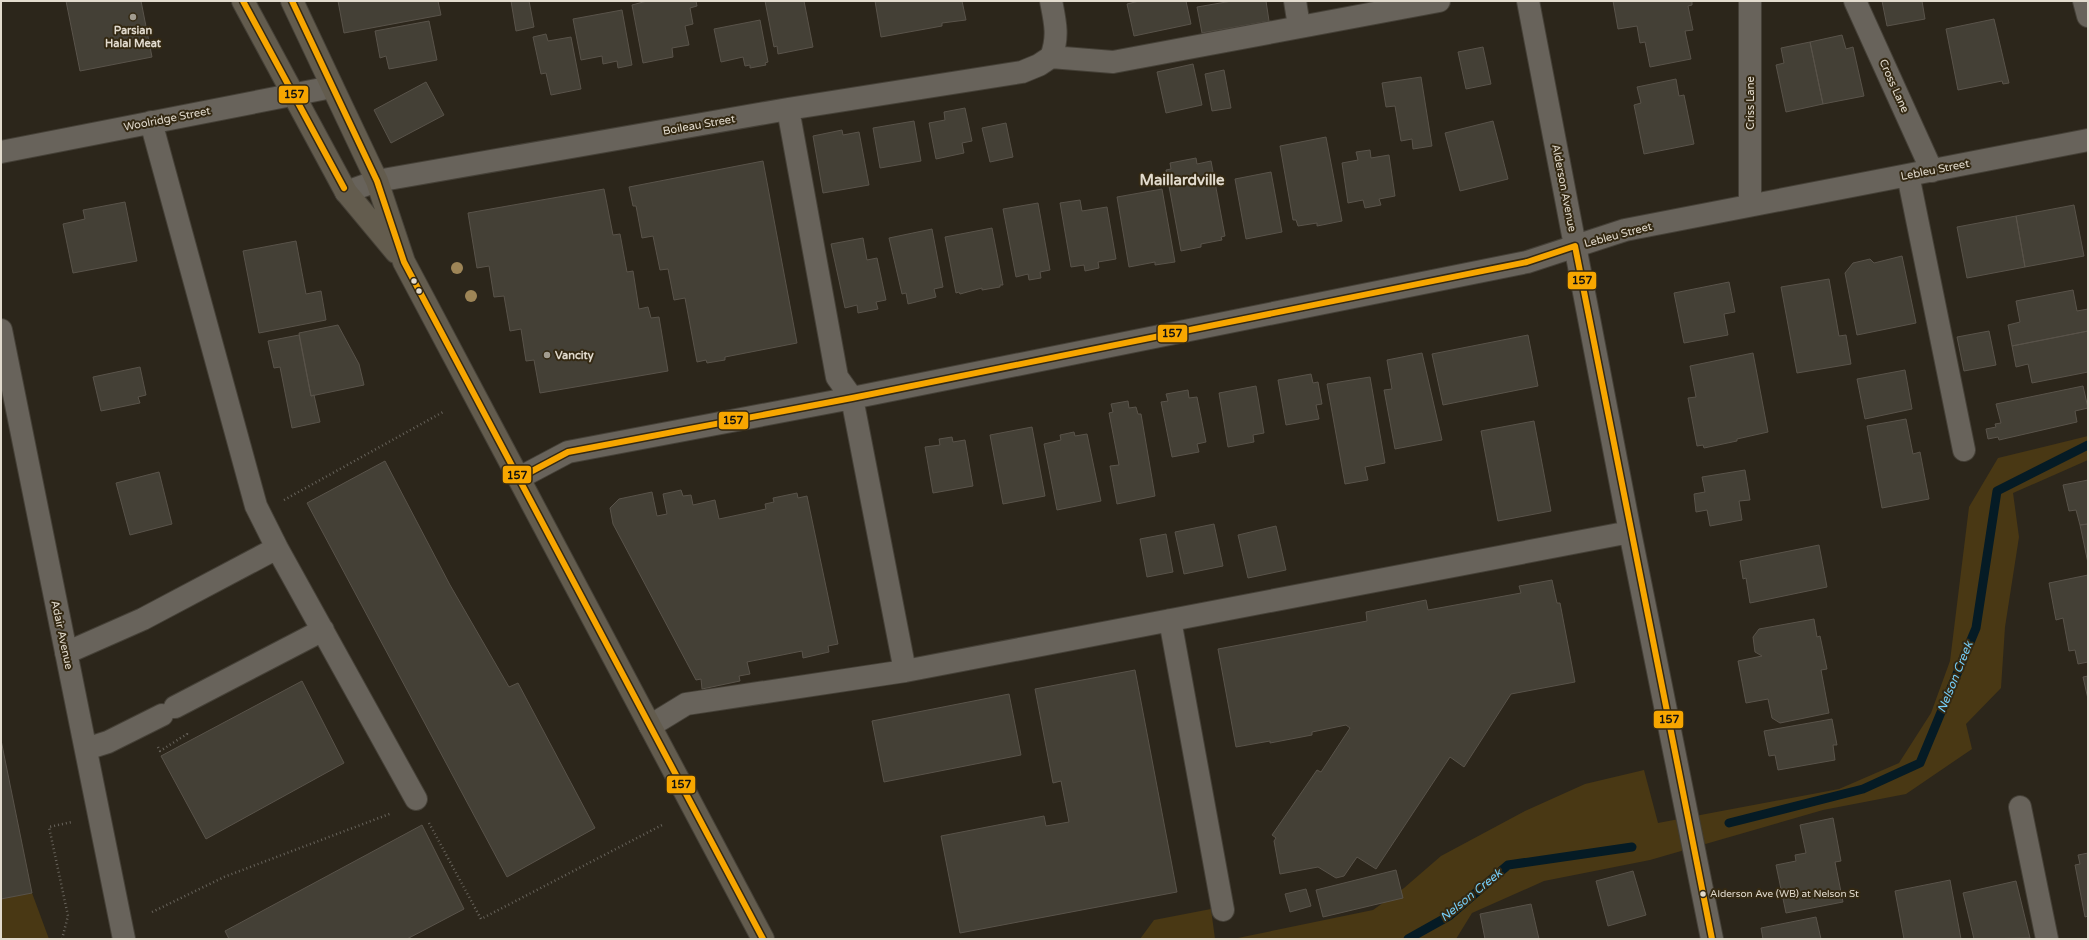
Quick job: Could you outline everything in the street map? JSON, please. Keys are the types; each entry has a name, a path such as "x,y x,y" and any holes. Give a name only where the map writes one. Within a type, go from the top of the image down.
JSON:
{"main road":[{"path":"243,1 346,192 404,262"},
{"path":"292,1 377,181 404,262 763,939"}],"street":[{"path":"1051,1 1056,28 1056,44 1051,57 1113,62 1439,1"},
{"path":"1295,1 1299,26"},
{"name":"Alderson Avenue","path":"1528,1 1630,532 1712,939"},
{"name":"Criss Lane","path":"1750,1 1750,205"},
{"name":"Cross Lane","path":"1855,1 1932,171"},
{"path":"2084,1 2088,16"},
{"name":"Boileau Street","path":"346,192 377,181 788,109 1022,72 1051,57"},
{"name":"Woolridge Street","path":"1,152 332,87"},
{"path":"788,109 837,377 852,398 905,671"},
{"path":"151,122 256,506 277,548 416,799"},
{"name":"Lebleu Street","path":"519,478 568,452 852,398 1527,262 1625,230 2088,140"},
{"path":"1908,175 1964,450"},
{"name":"Adair Avenue","path":"1,330 5,371 66,653 124,939"},
{"path":"650,726 686,704 905,671 1630,532"},
{"path":"66,653 143,619 277,548"},
{"path":"1170,620 1223,910"},
{"path":"86,749 108,742 323,630"},
{"path":"2020,807 2047,939"}],"path":[{"path":"280,502 442,412"},
{"path":"152,912 224,877 385,817 416,799 481,919 664,824"},
{"path":"62,939 68,916 49,827 74,821"}],"shaded area":[{"path":"2088,436 2088,460 2013,493 2019,537 2005,627 2001,688 1966,724 1972,749 1906,794 1823,810 1650,860 1544,881 1472,913 1456,939 1233,939 1373,910 1404,888 1441,856 1525,811 1585,784 1644,770 1658,823 1839,789 1899,763 1931,713 1950,661 1969,507 1998,458"},
{"path":"32,893 49,939 1,939 1,899"},
{"path":"1211,909 1215,939 1140,939 1154,920"}],"building":[{"path":"66,1 141,1 152,57 80,71"},
{"path":"338,1 438,1 441,15 344,33"},
{"path":"511,1 529,1 534,27 516,31"},
{"path":"647,1 696,1 697,6 690,8 693,24 685,26 689,45 672,48 673,57 643,63 632,5"},
{"path":"765,1 804,1 813,47 778,54 777,46 774,47"},
{"path":"875,1 962,1 966,20 942,23 942,26 881,37"},
{"path":"1139,1 1186,1 1191,24 1134,36 1127,4"},
{"path":"1232,1 1266,1 1269,21 1202,33 1197,7"},
{"path":"1613,1 1692,1 1692,5 1688,6 1693,30 1685,31 1691,59 1650,67 1645,42 1640,43 1637,26 1618,29"},
{"path":"1882,1 1922,1 1925,19 1887,26"},
{"path":"622,10 632,65 618,68 617,61 603,64 602,56 581,60 573,19"},
{"path":"1994,19 2009,83 2003,84 2002,81 1958,90 1946,29"},
{"path":"760,20 768,62 765,63 766,65 750,68 750,65 745,66 743,57 721,62 714,29"},
{"path":"429,21 437,60 389,69 386,56 380,58 375,31"},
{"path":"546,34 548,41 571,37 581,89 551,95 546,73 541,74 533,37"},
{"path":"1842,35 1846,49 1853,47 1864,96 1823,104 1810,42"},
{"path":"1810,42 1823,104 1786,112 1776,65 1784,63 1781,48"},
{"path":"1483,47 1491,84 1466,89 1458,52"},
{"path":"1193,64 1202,105 1166,113 1157,72"},
{"path":"1224,70 1231,108 1212,111 1205,74"},
{"path":"1421,77 1432,146 1413,149 1412,139 1401,141 1395,106 1386,107 1382,83"},
{"path":"1676,79 1679,96 1684,95 1694,144 1644,154 1634,105 1641,103 1637,87"},
{"path":"426,82 444,115 391,143 374,110"},
{"path":"965,108 972,141 962,143 964,153 936,159 929,123 945,120 944,112"},
{"path":"914,121 921,161 880,168 873,128"},
{"path":"1493,121 1508,179 1460,191 1445,133"},
{"path":"1006,123 1013,157 990,162 982,128"},
{"path":"842,130 843,135 859,132 869,185 823,193 813,136"},
{"path":"1326,137 1342,221 1317,226 1317,223 1298,226 1296,220 1293,220 1280,146"},
{"path":"1370,150 1371,158 1389,155 1395,196 1379,199 1381,205 1365,208 1363,200 1348,203 1342,163 1358,160 1356,152"},
{"path":"1196,158 1197,164 1211,161 1225,236 1221,237 1222,240 1201,244 1201,247 1181,251 1166,170 1171,169 1170,163"},
{"path":"763,161 797,343 725,357 725,360 707,363 706,360 697,362 685,298 674,300 668,269 660,270 653,236 642,238 636,206 633,206 629,187"},
{"path":"1271,172 1282,232 1246,239 1235,179"},
{"path":"604,189 613,235 620,234 627,272 633,271 639,309 648,307 651,318 659,317 668,371 540,393 534,360 526,361 521,329 510,331 504,296 494,297 489,266 477,268 468,213"},
{"path":"1162,189 1175,262 1155,265 1155,262 1129,267 1117,197"},
{"path":"1080,200 1082,211 1107,207 1116,259 1098,262 1099,268 1085,271 1084,265 1071,267 1060,203"},
{"path":"125,202 137,261 73,273 63,224 85,219 83,210"},
{"path":"1038,203 1050,270 1040,272 1041,278 1029,280 1028,274 1016,277 1003,209"},
{"path":"2074,205 2084,256 2025,267 2016,216"},
{"path":"2016,216 2025,267 1967,278 1957,227"},
{"path":"992,228 1003,285 1000,285 1000,287 982,290 982,288 960,294 959,292 956,293 945,237"},
{"path":"932,229 943,287 934,289 936,297 908,304 906,293 902,294 889,238"},
{"path":"863,238 867,260 877,258 886,300 876,302 878,309 858,313 857,305 845,308 831,244"},
{"path":"296,241 306,294 321,291 326,320 259,333 243,251"},
{"path":"1902,256 1916,323 1857,335 1845,273 1853,263 1870,259 1874,263"},
{"path":"1829,279 1839,336 1846,335 1851,364 1797,373 1781,287"},
{"path":"1729,282 1735,312 1724,314 1728,335 1684,343 1674,293"},
{"path":"2073,290 2077,311 2088,309 2088,331 2012,346 2008,325 2020,322 2016,301"},
{"path":"338,325 359,364 364,385 311,396 299,333"},
{"path":"1989,331 1996,365 1964,371 1957,337"},
{"path":"2088,331 2088,372 2032,383 2028,364 2016,367 2012,346"},
{"path":"299,335 311,396 314,395 320,422 292,428 280,367 274,368 268,341"},
{"path":"1528,335 1538,386 1443,405 1432,354"},
{"path":"1422,353 1442,440 1395,449 1384,390 1392,389 1387,360"},
{"path":"1753,353 1768,432 1737,439 1737,441 1704,448 1703,445 1697,446 1688,398 1696,397 1690,366"},
{"path":"140,367 146,395 138,397 140,403 101,411 93,377"},
{"path":"1905,370 1912,409 1865,419 1857,379"},
{"path":"1311,374 1313,383 1318,382 1322,404 1316,405 1319,419 1286,425 1278,380"},
{"path":"1370,377 1385,463 1365,467 1368,480 1345,484 1327,384"},
{"path":"1256,386 1264,433 1253,435 1254,442 1228,447 1219,393"},
{"path":"2083,386 2088,408 2075,411 2077,422 1999,440 1998,437 1988,439 1986,429 1996,427 1995,424 2001,423 1996,404"},
{"path":"1188,390 1189,398 1197,397 1206,442 1197,444 1199,452 1172,457 1161,402 1168,401 1166,394"},
{"path":"1128,401 1129,408 1136,407 1138,414 1141,414 1155,496 1117,504 1110,466 1119,465 1109,413 1113,412 1111,404"},
{"path":"1906,419 1913,454 1920,452 1929,499 1882,508 1867,426"},
{"path":"1534,421 1551,511 1498,521 1481,431"},
{"path":"1032,427 1045,496 1003,504 990,435"},
{"path":"1074,432 1075,436 1087,434 1101,501 1057,510 1044,444 1061,440 1060,435"},
{"path":"952,437 953,442 965,440 973,486 933,493 925,447 940,445 939,439"},
{"path":"385,461 450,585 509,687 518,683 595,828 507,877 307,503"},
{"path":"1745,470 1750,500 1739,501 1742,520 1710,526 1707,510 1696,512 1694,494 1705,492 1702,477"},
{"path":"159,472 172,524 130,535 116,483"},
{"path":"2088,480 2088,524 2080,525 2076,510 2069,511 2063,485"},
{"path":"681,490 683,496 691,495 693,505 715,500 719,519 766,509 765,504 774,502 773,498 797,493 798,498 807,496 838,644 828,646 829,652 803,658 802,651 747,662 750,674 739,676 740,681 702,689 701,679 696,680 613,524 610,508 619,499 652,492 657,516 667,514 663,494"},
{"path":"1214,524 1223,566 1184,574 1175,532"},
{"path":"2088,524 2088,563 2080,525"},
{"path":"1276,526 1286,570 1248,578 1238,535"},
{"path":"1166,534 1173,572 1147,577 1140,539"},
{"path":"1819,545 1827,587 1750,603 1746,578 1743,579 1740,561"},
{"path":"2088,575 2088,662 2078,664 2075,650 2069,651 2063,618 2056,620 2049,583"},
{"path":"1552,580 1557,603 1560,603 1575,682 1511,694 1464,767 1450,757 1376,869 1357,857 1344,876 1336,878 1318,867 1280,874 1274,841 1276,838 1272,835 1317,770 1321,772 1350,728 1346,725 1312,732 1312,735 1270,743 1270,741 1236,747 1218,649 1367,621 1366,612 1426,600 1428,610 1521,593 1519,586"},
{"path":"1814,619 1817,637 1820,636 1827,669 1821,670 1829,713 1780,723 1772,718 1768,699 1746,703 1738,661 1762,656 1755,652 1753,637 1759,629"},
{"path":"1135,670 1177,892 960,933 941,836 1044,816 1046,826 1069,822 1061,781 1053,783 1035,689"},
{"path":"2088,676 2088,699 2083,677"},
{"path":"302,681 344,763 206,839 161,756"},
{"path":"1009,694 1021,755 884,782 872,721"},
{"path":"1832,719 1837,745 1833,745 1835,760 1778,770 1775,755 1769,756 1764,731"},
{"path":"1,740 32,893 1,899"},
{"path":"1833,818 1841,861 1835,862 1843,902 1786,913 1776,865 1796,861 1795,855 1806,853 1800,825"},
{"path":"422,825 464,909 407,939 229,939 225,931"},
{"path":"2088,853 2088,916 2085,917 2075,865 2080,864 2078,855"},
{"path":"1396,870 1403,898 1323,917 1316,890"},
{"path":"1633,871 1646,915 1608,926 1596,881"},
{"path":"1950,880 1961,939 1904,939 1895,891"},
{"path":"2016,881 2030,938 1974,939 1963,893"},
{"path":"1306,889 1311,906 1290,912 1285,894"},
{"path":"1531,904 1539,939 1485,939 1480,914"},
{"path":"1816,917 1821,939 1763,939 1761,928"}],"waterway":[{"name":"Nelson Creek","path":"1729,823 1863,789 1920,763 1976,628 1997,491 2088,445"},
{"name":"Nelson Creek","path":"1408,939 1449,916 1508,865 1632,847"}],"transit line":[{"name":"157","path":"243,1 344,188"},
{"name":"157","path":"292,1 377,181 404,262 763,939"},
{"name":"157","path":"519,478 568,452 852,398 1527,262 1575,246 1712,939"}],"place":[{"name":"Parsian Halal Meat","path":"133,17"},
{"name":"Vancity","path":"547,355"},
{"name":"Alderson Ave (WB) at Nelson St","path":"1703,894"}],"district":[{"name":"Maillardville","path":"1182,180"}]}
